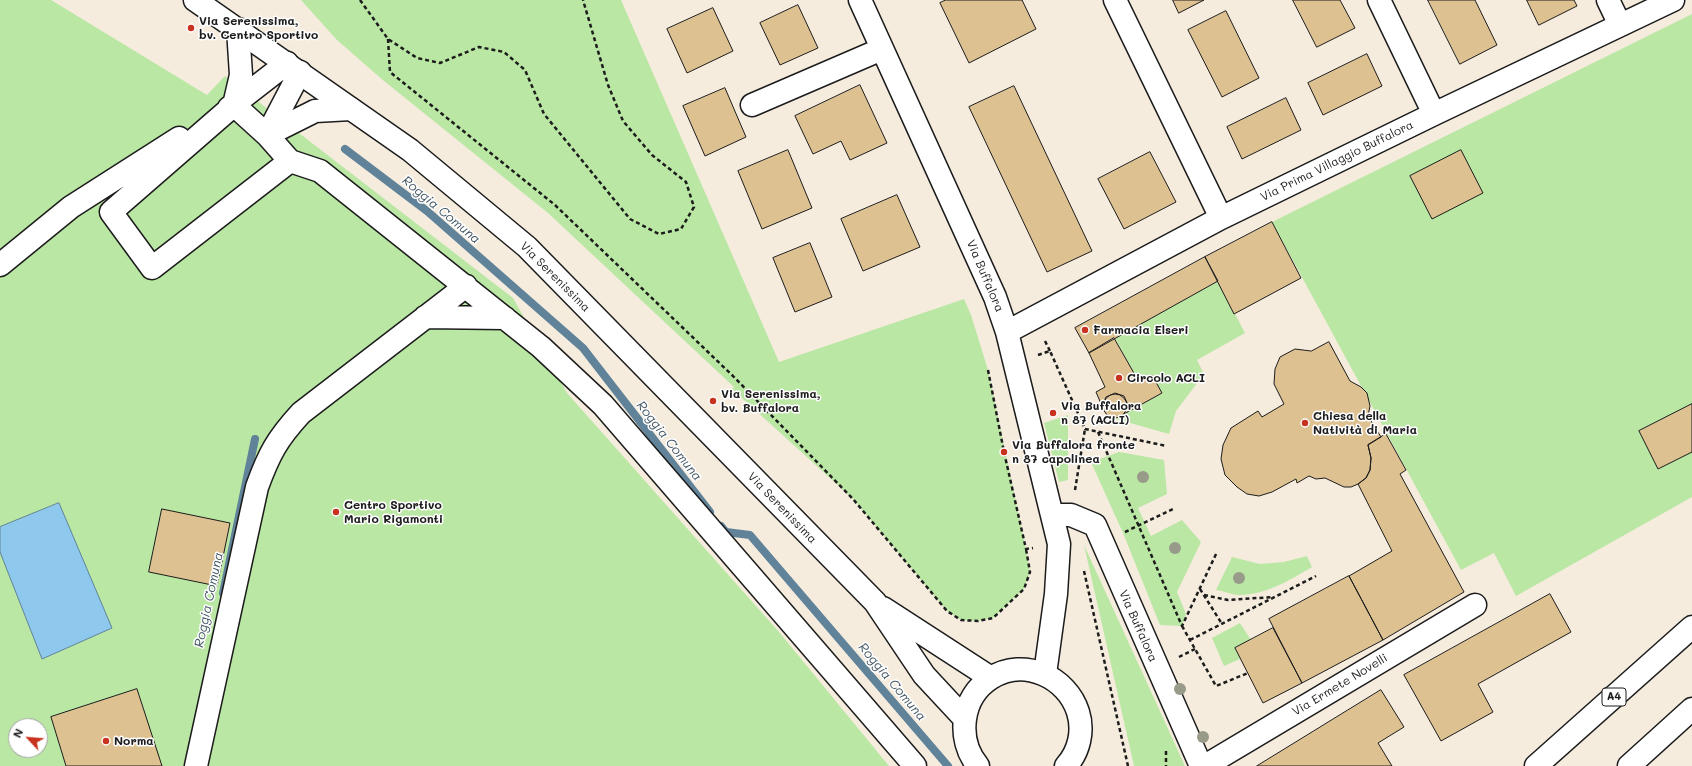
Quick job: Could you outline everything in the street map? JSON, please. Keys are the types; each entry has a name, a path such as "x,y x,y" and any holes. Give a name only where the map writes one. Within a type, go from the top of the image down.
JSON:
{"main road":[{"name":"Via Serenissima","path":"195,0 410,150 527,247 875,602 924,675 964,718"},
{"name":"Via Buffalora","path":"860,0 995,297 1062,515 1056,594 1046,674"},
{"path":"1115,0 1221,218"},
{"path":"1379,0 1434,114"},
{"path":"1608,0 1620,25"},
{"name":"Via Prima Villaggio Buffalora","path":"1007,332 1221,218 1673,0"},
{"path":"0,265 72,207 171,143 234,105 241,75 238,29"},
{"path":"752,105 882,49"},
{"path":"290,161 152,268 111,212 269,75 293,67"},
{"path":"266,135 293,67"},
{"path":"234,105 266,135 290,161 320,171 541,347 603,405 914,766"},
{"path":"266,135 315,111 352,109"},
{"path":"196,766 257,487 266,463 280,436 301,413 466,286"},
{"path":"425,317 505,318"},
{"name":"Via Buffalora","path":"1062,515 1095,525 1201,766"},
{"name":"Via Serenissima","path":"875,602 991,678"},
{"name":"Via Ermete Novelli","path":"1205,766 1475,605"},
{"name":"A4","path":"1536,766 1692,627"},
{"path":"978,766 969,751 964,735 964,718 969,703 975,694 991,678 1006,671 1026,669 1046,674 1063,685 1075,701 1081,720 1079,741 1071,764"},
{"path":"1628,766 1692,709"}],"path":[{"path":"360,0 388,39 417,58 440,64 479,47 504,52 525,70 544,114 630,219 659,234 681,229 694,207 686,182 652,155 623,121 608,85 583,0"},
{"path":"388,39 390,72 555,204 733,376 852,499 947,611 961,620 978,621 993,618 1024,589 1030,572 1026,549"},
{"path":"1042,334 1084,429 1062,515"},
{"path":"1035,356 1050,351"},
{"path":"1084,429 1166,446"},
{"path":"1098,432 1182,626 1216,686 1248,673"},
{"path":"1102,543 1175,508"},
{"path":"1182,626 1217,552"},
{"path":"1083,564 1128,766"},
{"path":"1190,640 1316,576"},
{"path":"1200,588 1222,624"},
{"path":"1204,595 1228,600 1275,597"}],"green space":[{"name":"Centro Sportivo Mario Rigamonti","path":"0,0 51,0 207,95 225,76 513,298 567,393 779,632 889,766 0,766"},
{"path":"301,0 621,0 779,362 964,299 971,315 988,370 1026,549 1030,572 1024,589 993,618 978,621 961,620 947,611 853,499 732,389 734,387 548,213 384,81 337,40"},
{"path":"1692,14 1692,497 1516,596 1494,553 1461,570 1272,222"},
{"path":"1218,281 1245,333 1197,360 1204,374 1176,411 1169,434 1116,419 1162,393 1152,375 1139,382 1115,338"},
{"path":"1068,415 1068,480 1059,482 1044,423"},
{"path":"1119,452 1164,460 1167,494 1138,508 1151,536 1182,520 1201,542 1177,592 1186,614 1182,626 1160,625 1123,533 1091,462"},
{"path":"1084,545 1185,766 1134,766"},
{"path":"1307,556 1312,567 1286,582 1267,590 1247,595 1237,595 1216,590 1232,557 1260,564 1284,562"},
{"path":"1240,623 1251,640 1235,648 1240,659 1224,666 1212,638"}],"water":[{"path":"59,503 112,628 42,659 0,552 0,527"}],"building":[{"path":"946,0 1022,0 1036,29 969,63 940,3"},
{"path":"1173,0 1204,0 1179,13"},
{"path":"1293,0 1340,0 1355,28 1317,47"},
{"path":"1428,0 1475,0 1497,45 1460,64"},
{"path":"1527,0 1574,0 1577,6 1539,25"},
{"path":"798,5 818,48 780,65 760,23"},
{"path":"713,8 733,51 687,73 667,29"},
{"path":"1226,11 1259,78 1222,97 1188,30"},
{"path":"1367,54 1382,86 1323,115 1308,83"},
{"path":"860,85 887,143 850,160 841,141 813,154 795,116"},
{"path":"1014,86 1092,251 1047,272 969,107"},
{"path":"725,88 746,137 705,156 683,106"},
{"path":"1286,98 1301,130 1242,159 1227,127"},
{"path":"788,150 812,208 762,229 738,171"},
{"path":"1461,150 1483,193 1432,219 1410,176"},
{"path":"1150,152 1176,202 1124,229 1098,179"},
{"path":"897,195 920,247 863,271 841,219"},
{"path":"1272,222 1301,278 1234,314 1205,257"},
{"path":"810,243 832,297 795,312 773,258"},
{"path":"1205,257 1218,281 1089,353 1075,328"},
{"name":"Circolo ACLI","path":"1114,338 1139,382 1152,375 1162,393 1124,414 1128,405 1124,396 1115,393 1106,397 1102,406 1096,392 1105,387 1089,353"},
{"name":"Chiesa della Natività di Maria","path":"1329,342 1350,381 1361,387 1367,393 1370,406 1368,416 1381,437 1368,445 1371,458 1370,470 1366,478 1351,487 1344,487 1325,478 1316,479 1309,476 1297,483 1296,479 1272,492 1259,496 1247,494 1237,487 1225,475 1221,459 1223,445 1231,428 1258,411 1262,417 1284,404 1274,384 1275,369 1280,357 1295,349 1311,351"},
{"path":"1115,394 1124,397 1127,406 1124,415 1115,418 1106,415 1103,406 1106,397"},
{"path":"1692,404 1692,452 1658,469 1639,431"},
{"path":"1386,434 1406,470 1400,474 1464,592 1383,640 1349,576 1392,551 1358,484 1366,478 1370,470 1371,458 1368,445"},
{"path":"162,509 230,523 217,586 149,572"},
{"path":"1349,576 1383,640 1302,683 1269,619"},
{"path":"1550,594 1571,632 1478,684 1493,712 1441,741 1404,675"},
{"path":"1273,628 1302,683 1263,703 1235,648"},
{"name":"Norma","path":"137,689 162,766 66,766 51,717"},
{"path":"1381,690 1404,727 1378,743 1392,766 1257,766"}],"waterway":[{"name":"Roggia Comuna","path":"345,149 427,211 583,348 710,512"},
{"name":"Roggia Comuna","path":"223,593 255,439"},
{"name":"Roggia Comuna","path":"721,526 726,532 750,535 948,766"}],"place":[{"name":"Via Serenissima, bv. Centro Sportivo","path":"191,28"},
{"name":"Farmacia Elseri","path":"1085,330"},
{"name":"Circolo ACLI","path":"1119,378"},
{"name":"Via Serenissima, bv. Buffalora","path":"713,401"},
{"name":"Via Buffalora n 87 (ACLI)","path":"1053,413"},
{"name":"Chiesa della Natività di Maria","path":"1305,423"},
{"name":"Via Buffalora fronte n 87 capolinea","path":"1004,452"},
{"name":"Centro Sportivo Mario Rigamonti","path":"336,512"},
{"name":"Norma","path":"106,741"}]}
